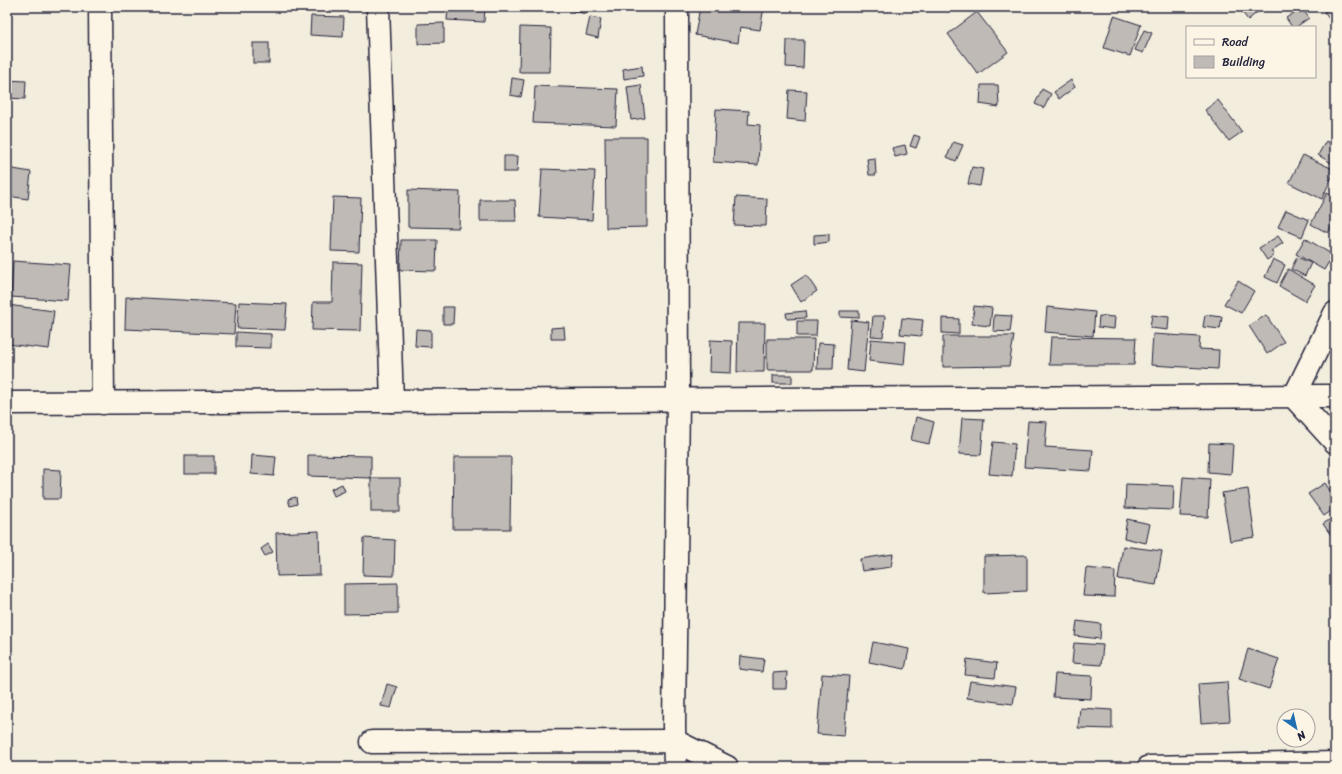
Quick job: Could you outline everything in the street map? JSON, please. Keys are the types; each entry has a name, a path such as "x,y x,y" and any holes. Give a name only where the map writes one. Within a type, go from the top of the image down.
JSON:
{"main road":[{"path":"100,7 104,403"},
{"path":"378,7 392,401"},
{"path":"675,767 674,741 678,400 677,7"},
{"path":"1294,397 1335,313"},
{"path":"7,403 1335,396"},
{"path":"1294,397 1335,442"},
{"path":"372,742 674,741 727,767"},
{"path":"1149,767 1335,763"}],"building":[{"path":"448,7 485,7 484,22 447,20"},
{"path":"566,7 588,7 586,14 566,9"},
{"path":"700,7 764,7 760,30 740,27 738,43 695,35"},
{"path":"1238,7 1258,7 1260,10 1248,20"},
{"path":"1331,7 1335,7 1335,27 1324,12"},
{"path":"1302,8 1309,18 1297,26 1291,26 1286,18"},
{"path":"977,12 1008,52 978,74 948,34"},
{"path":"311,16 344,17 343,37 310,35"},
{"path":"1114,16 1141,25 1130,56 1104,48"},
{"path":"590,17 601,19 598,38 586,35"},
{"path":"444,23 444,43 418,44 418,24"},
{"path":"520,27 551,28 550,72 519,72"},
{"path":"1144,30 1152,33 1143,53 1135,50"},
{"path":"787,40 804,40 803,68 786,67"},
{"path":"253,43 269,43 269,63 253,63"},
{"path":"642,66 643,76 624,79 623,69"},
{"path":"512,78 524,80 521,97 510,95"},
{"path":"7,80 26,81 25,99 7,98"},
{"path":"1071,80 1075,87 1059,99 1054,92"},
{"path":"641,85 645,118 631,120 627,87"},
{"path":"981,85 998,85 999,107 980,104"},
{"path":"535,86 618,89 616,126 533,123"},
{"path":"1042,89 1051,94 1044,108 1035,104"},
{"path":"789,90 807,91 805,121 787,119"},
{"path":"1218,100 1242,132 1229,141 1205,110"},
{"path":"716,109 749,111 748,124 760,125 758,165 713,162"},
{"path":"914,135 920,137 916,148 910,146"},
{"path":"605,137 647,137 647,227 606,228"},
{"path":"1326,141 1335,147 1335,161 1333,164 1318,155"},
{"path":"953,142 963,145 956,161 947,157"},
{"path":"905,145 907,154 895,157 892,148"},
{"path":"1303,155 1335,170 1322,199 1289,183"},
{"path":"504,156 518,156 517,172 504,172"},
{"path":"875,158 876,175 869,175 867,159"},
{"path":"972,167 983,169 980,186 968,184"},
{"path":"7,168 31,172 28,199 7,196"},
{"path":"542,169 595,171 592,220 539,217"},
{"path":"408,190 460,192 459,228 408,227"},
{"path":"1327,193 1335,198 1335,220 1328,233 1311,224"},
{"path":"333,197 361,198 359,252 331,251"},
{"path":"736,197 767,199 766,226 734,225"},
{"path":"480,200 515,200 516,221 480,221"},
{"path":"1286,210 1309,220 1302,237 1278,227"},
{"path":"829,234 829,242 814,244 814,235"},
{"path":"1278,236 1283,243 1271,251 1274,255 1267,260 1259,248"},
{"path":"1305,238 1333,255 1324,270 1296,254"},
{"path":"401,240 437,240 436,271 400,270"},
{"path":"1297,257 1311,263 1305,276 1291,269"},
{"path":"1273,259 1285,265 1277,283 1265,277"},
{"path":"13,261 71,265 68,301 11,297"},
{"path":"333,262 362,263 360,331 312,330 313,302 332,302"},
{"path":"1288,269 1315,285 1305,301 1279,286"},
{"path":"806,275 817,291 801,302 791,285"},
{"path":"1238,281 1254,291 1241,313 1224,304"},
{"path":"126,297 236,303 234,334 125,329"},
{"path":"239,302 287,304 285,330 237,328"},
{"path":"7,305 54,311 49,349 7,344"},
{"path":"974,306 992,308 990,326 972,324"},
{"path":"443,307 454,307 453,324 443,324"},
{"path":"1047,307 1095,312 1093,336 1045,332"},
{"path":"805,311 806,318 787,319 786,313"},
{"path":"840,311 859,311 859,318 840,317"},
{"path":"994,315 1012,316 1010,332 993,331"},
{"path":"1152,315 1169,317 1168,330 1150,328"},
{"path":"1205,315 1222,317 1220,329 1203,327"},
{"path":"1266,315 1284,342 1267,354 1249,326"},
{"path":"873,316 885,316 883,337 871,336"},
{"path":"1099,316 1115,317 1114,329 1098,327"},
{"path":"902,318 923,320 921,336 900,334"},
{"path":"942,318 959,319 959,334 942,333"},
{"path":"851,320 869,322 864,372 847,370"},
{"path":"797,321 817,321 816,336 797,336"},
{"path":"738,323 765,323 764,372 737,372"},
{"path":"564,327 565,339 551,339 551,328"},
{"path":"416,329 431,330 431,347 415,346"},
{"path":"236,332 271,334 271,348 236,347"},
{"path":"1153,334 1200,337 1199,349 1219,350 1218,369 1151,365"},
{"path":"943,336 1014,336 1009,366 943,367"},
{"path":"1051,337 1136,338 1134,365 1049,365"},
{"path":"767,339 814,339 813,370 767,370"},
{"path":"871,339 906,342 904,365 869,361"},
{"path":"710,340 732,341 731,373 709,372"},
{"path":"818,343 834,344 833,369 817,369"},
{"path":"773,375 792,375 792,383 773,383"},
{"path":"916,417 934,422 929,444 911,440"},
{"path":"962,418 984,419 981,455 959,454"},
{"path":"1028,421 1047,422 1045,447 1093,450 1091,471 1024,467"},
{"path":"993,442 1015,444 1012,476 989,474"},
{"path":"1209,443 1233,444 1231,474 1208,472"},
{"path":"252,455 276,457 274,476 251,474"},
{"path":"308,455 371,456 371,478 308,476"},
{"path":"185,456 214,456 214,474 185,474"},
{"path":"454,457 511,457 510,529 453,529"},
{"path":"43,469 61,470 60,499 43,499"},
{"path":"1183,477 1210,479 1208,517 1180,516"},
{"path":"371,478 400,478 400,512 371,512"},
{"path":"1325,483 1335,498 1335,508 1324,516 1308,494"},
{"path":"342,484 345,491 334,496 331,489"},
{"path":"1126,484 1174,486 1173,510 1125,508"},
{"path":"1248,489 1255,537 1230,541 1222,493"},
{"path":"296,497 297,504 290,506 288,499"},
{"path":"1335,516 1335,536 1333,538 1323,524"},
{"path":"1127,519 1150,524 1146,543 1124,538"},
{"path":"319,531 320,575 277,576 276,533"},
{"path":"364,538 395,540 394,576 363,575"},
{"path":"268,544 273,552 265,556 261,549"},
{"path":"1123,546 1162,551 1156,585 1118,579"},
{"path":"893,554 891,567 862,571 860,559"},
{"path":"1027,555 1027,591 984,593 984,556"},
{"path":"1086,568 1115,571 1114,597 1083,596"},
{"path":"398,583 398,613 344,614 344,584"},
{"path":"1077,621 1101,624 1100,639 1075,636"},
{"path":"873,642 909,649 905,669 869,662"},
{"path":"1074,643 1103,645 1101,665 1072,663"},
{"path":"1248,649 1279,659 1269,689 1239,679"},
{"path":"740,656 764,659 762,672 739,669"},
{"path":"967,659 997,663 995,678 965,675"},
{"path":"787,672 786,689 773,689 773,673"},
{"path":"822,674 849,676 844,736 817,734"},
{"path":"1055,674 1092,676 1091,699 1053,697"},
{"path":"970,681 1016,687 1013,704 967,698"},
{"path":"1227,682 1230,721 1201,723 1198,684"},
{"path":"387,684 397,687 391,708 381,706"},
{"path":"1080,708 1112,710 1112,729 1078,728"}]}
